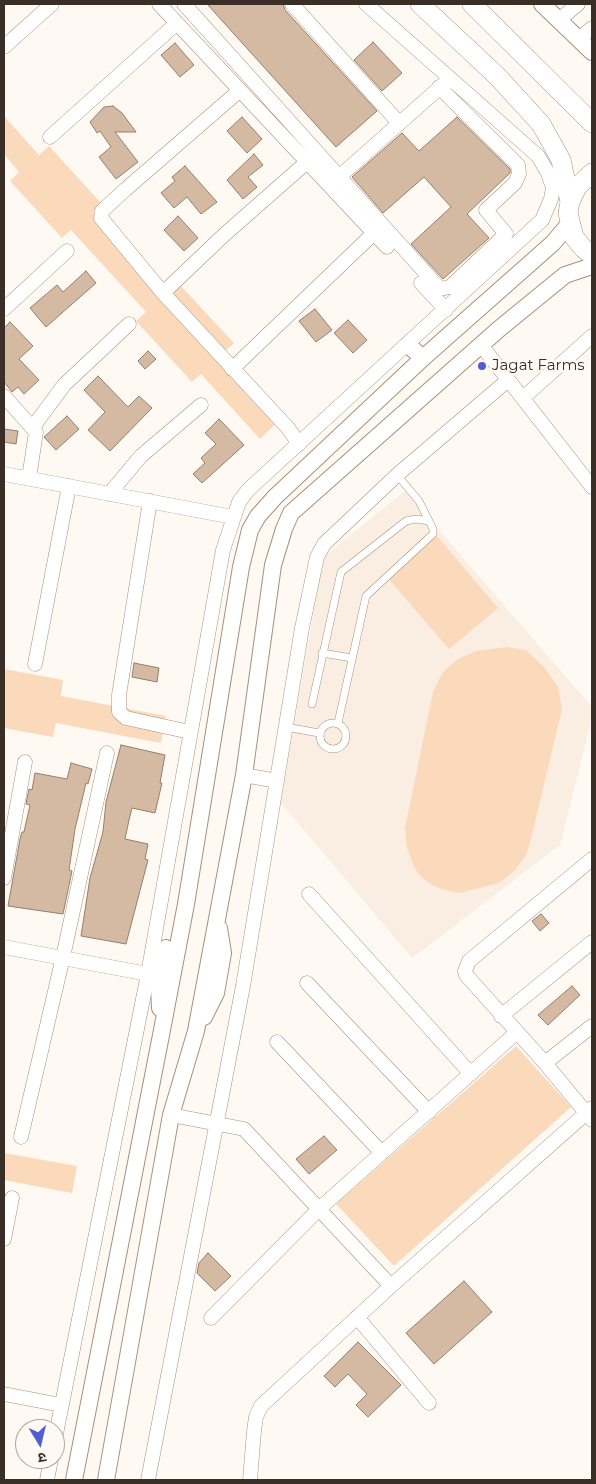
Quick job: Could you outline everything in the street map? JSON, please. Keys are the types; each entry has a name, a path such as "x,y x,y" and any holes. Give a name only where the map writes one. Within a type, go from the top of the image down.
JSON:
{"main road":[{"path":"420,4 497,76 541,124 560,160 570,202 570,224 574,237 592,255"},
{"path":"472,4 592,123"},
{"path":"570,202 577,186 592,173"}],"street":[{"path":"4,47 52,4"},
{"path":"159,4 446,310"},
{"path":"184,4 340,176 432,283 440,289 450,287 506,234 486,210 515,182 519,174 518,165 445,82 366,4"},
{"path":"292,4 399,124"},
{"path":"542,4 592,52"},
{"path":"560,20 578,4"},
{"path":"50,137 177,23"},
{"path":"579,39 592,28"},
{"path":"340,176 445,82"},
{"path":"59,1419 148,974 222,550 239,502 248,490 542,220 551,199 553,188 548,173 538,156 445,82"},
{"path":"240,92 102,211 102,221 163,293 288,428 299,444"},
{"path":"163,293 224,235 307,162"},
{"path":"74,1480 186,904 241,567 250,530 258,516 275,497 423,358 553,243 570,224"},
{"path":"232,369 374,233"},
{"path":"4,309 67,251"},
{"path":"106,1480 171,1115 196,1031 216,993 224,953 217,919 244,775 273,565 284,530 292,514 481,345 565,275 592,266"},
{"path":"33,427 64,385 129,324"},
{"path":"523,398 592,336"},
{"path":"408,345 423,358"},
{"path":"481,345 590,479"},
{"path":"148,1480 243,986 316,557 324,544 397,476 508,380"},
{"path":"4,396 36,432 29,478"},
{"path":"110,494 141,456 201,405"},
{"path":"4,474 233,517"},
{"path":"36,664 69,486"},
{"path":"150,501 119,695 119,712 126,718 190,732"},
{"path":"21,1137 63,957 107,753"},
{"path":"4,878 26,762"},
{"path":"244,775 277,781"},
{"path":"250,1480 256,1417 262,1406 391,1286 590,1114 466,975 466,966 592,859"},
{"path":"309,894 471,1074"},
{"path":"501,1016 592,942"},
{"path":"4,947 148,974"},
{"path":"307,983 429,1112"},
{"path":"545,1063 592,1026"},
{"path":"211,1318 319,1209 516,1033"},
{"path":"277,1042 382,1153"},
{"path":"171,1115 244,1129 391,1286"},
{"path":"4,1239 12,1198"},
{"path":"357,1317 429,1403"},
{"path":"4,1394 62,1405"}],"lane":[{"path":"338,723 366,596 371,589 434,534 417,498 397,476"},
{"path":"312,704 341,572 406,521 416,519 429,521"},
{"path":"322,653 352,658"},
{"path":"319,733 328,723 338,723"},
{"path":"319,733 320,740 325,747 330,749 340,747 345,740 346,733 338,723"},
{"path":"286,727 319,733"}],"shaded area":[{"path":"4,116 39,155 49,146 101,203 93,212 168,294 179,284 234,343 224,352 283,417 260,439 201,374 192,382 136,321 146,312 71,230 62,238 10,181 19,172 4,154"},
{"path":"405,491 592,707 592,717 560,845 412,958 281,803 323,557"},
{"path":"437,536 498,608 449,649 388,578"},
{"path":"507,647 526,650 545,668 558,687 562,709 530,843 525,857 513,872 499,883 459,893 438,888 422,878 414,867 407,848 405,828 433,692 443,672 458,659 476,651"},
{"path":"4,669 63,680 61,696 166,716 161,743 56,723 53,737 4,728"},
{"path":"516,1046 571,1107 394,1266 336,1204"},
{"path":"4,1153 77,1166 72,1193 4,1180"}],"building":[{"path":"207,4 283,4 285,10 377,111 336,147"},
{"path":"373,42 402,73 382,91 354,60"},
{"path":"175,43 194,65 180,77 161,55"},
{"path":"113,106 122,113 136,132 115,132 138,162 116,179 99,157 111,147 100,131 97,133 90,122 104,107"},
{"path":"242,117 262,139 247,153 227,131"},
{"path":"457,117 510,169 510,173 467,214 489,238 443,279 411,244 451,207 424,177 383,213 352,177 402,133 419,151"},
{"path":"254,154 263,165 248,177 257,187 243,199 227,180"},
{"path":"185,166 217,202 201,214 187,197 174,208 161,193 175,181 172,177"},
{"path":"178,216 198,238 184,251 164,230"},
{"path":"86,271 96,283 46,327 30,308 57,285 63,292"},
{"path":"315,309 332,330 316,342 299,321"},
{"path":"348,320 367,340 353,353 334,333"},
{"path":"10,322 33,346 19,359 39,380 24,394 18,387 12,392 4,382 4,328"},
{"path":"148,351 156,359 145,369 138,361"},
{"path":"98,376 128,407 139,396 152,408 110,451 88,430 105,412 84,390"},
{"path":"67,416 79,429 56,450 44,437"},
{"path":"219,419 244,445 202,483 193,474 205,463 201,458 216,444 205,433"},
{"path":"4,429 18,431 16,444 4,442"},
{"path":"134,663 159,668 157,682 132,677"},
{"path":"121,745 165,755 160,783 162,783 155,813 132,808 125,839 148,844 145,859 148,860 126,944 81,936 90,878 103,832 106,802"},
{"path":"71,763 92,769 88,784 86,783 75,829 69,870 72,871 63,914 8,906 20,839 22,832 24,832 30,805 26,804 29,789 32,790 35,773 67,779"},
{"path":"541,914 549,923 540,931 532,921"},
{"path":"572,986 580,995 548,1025 538,1015"},
{"path":"324,1136 337,1150 309,1174 296,1159"},
{"path":"208,1253 231,1276 215,1291 197,1273 199,1263"},
{"path":"464,1281 492,1312 434,1364 406,1333"},
{"path":"358,1342 401,1385 368,1417 356,1405 367,1394 348,1374 335,1387 324,1376"}],"place":[{"name":"Jagat Farms","path":"482,366"}]}
